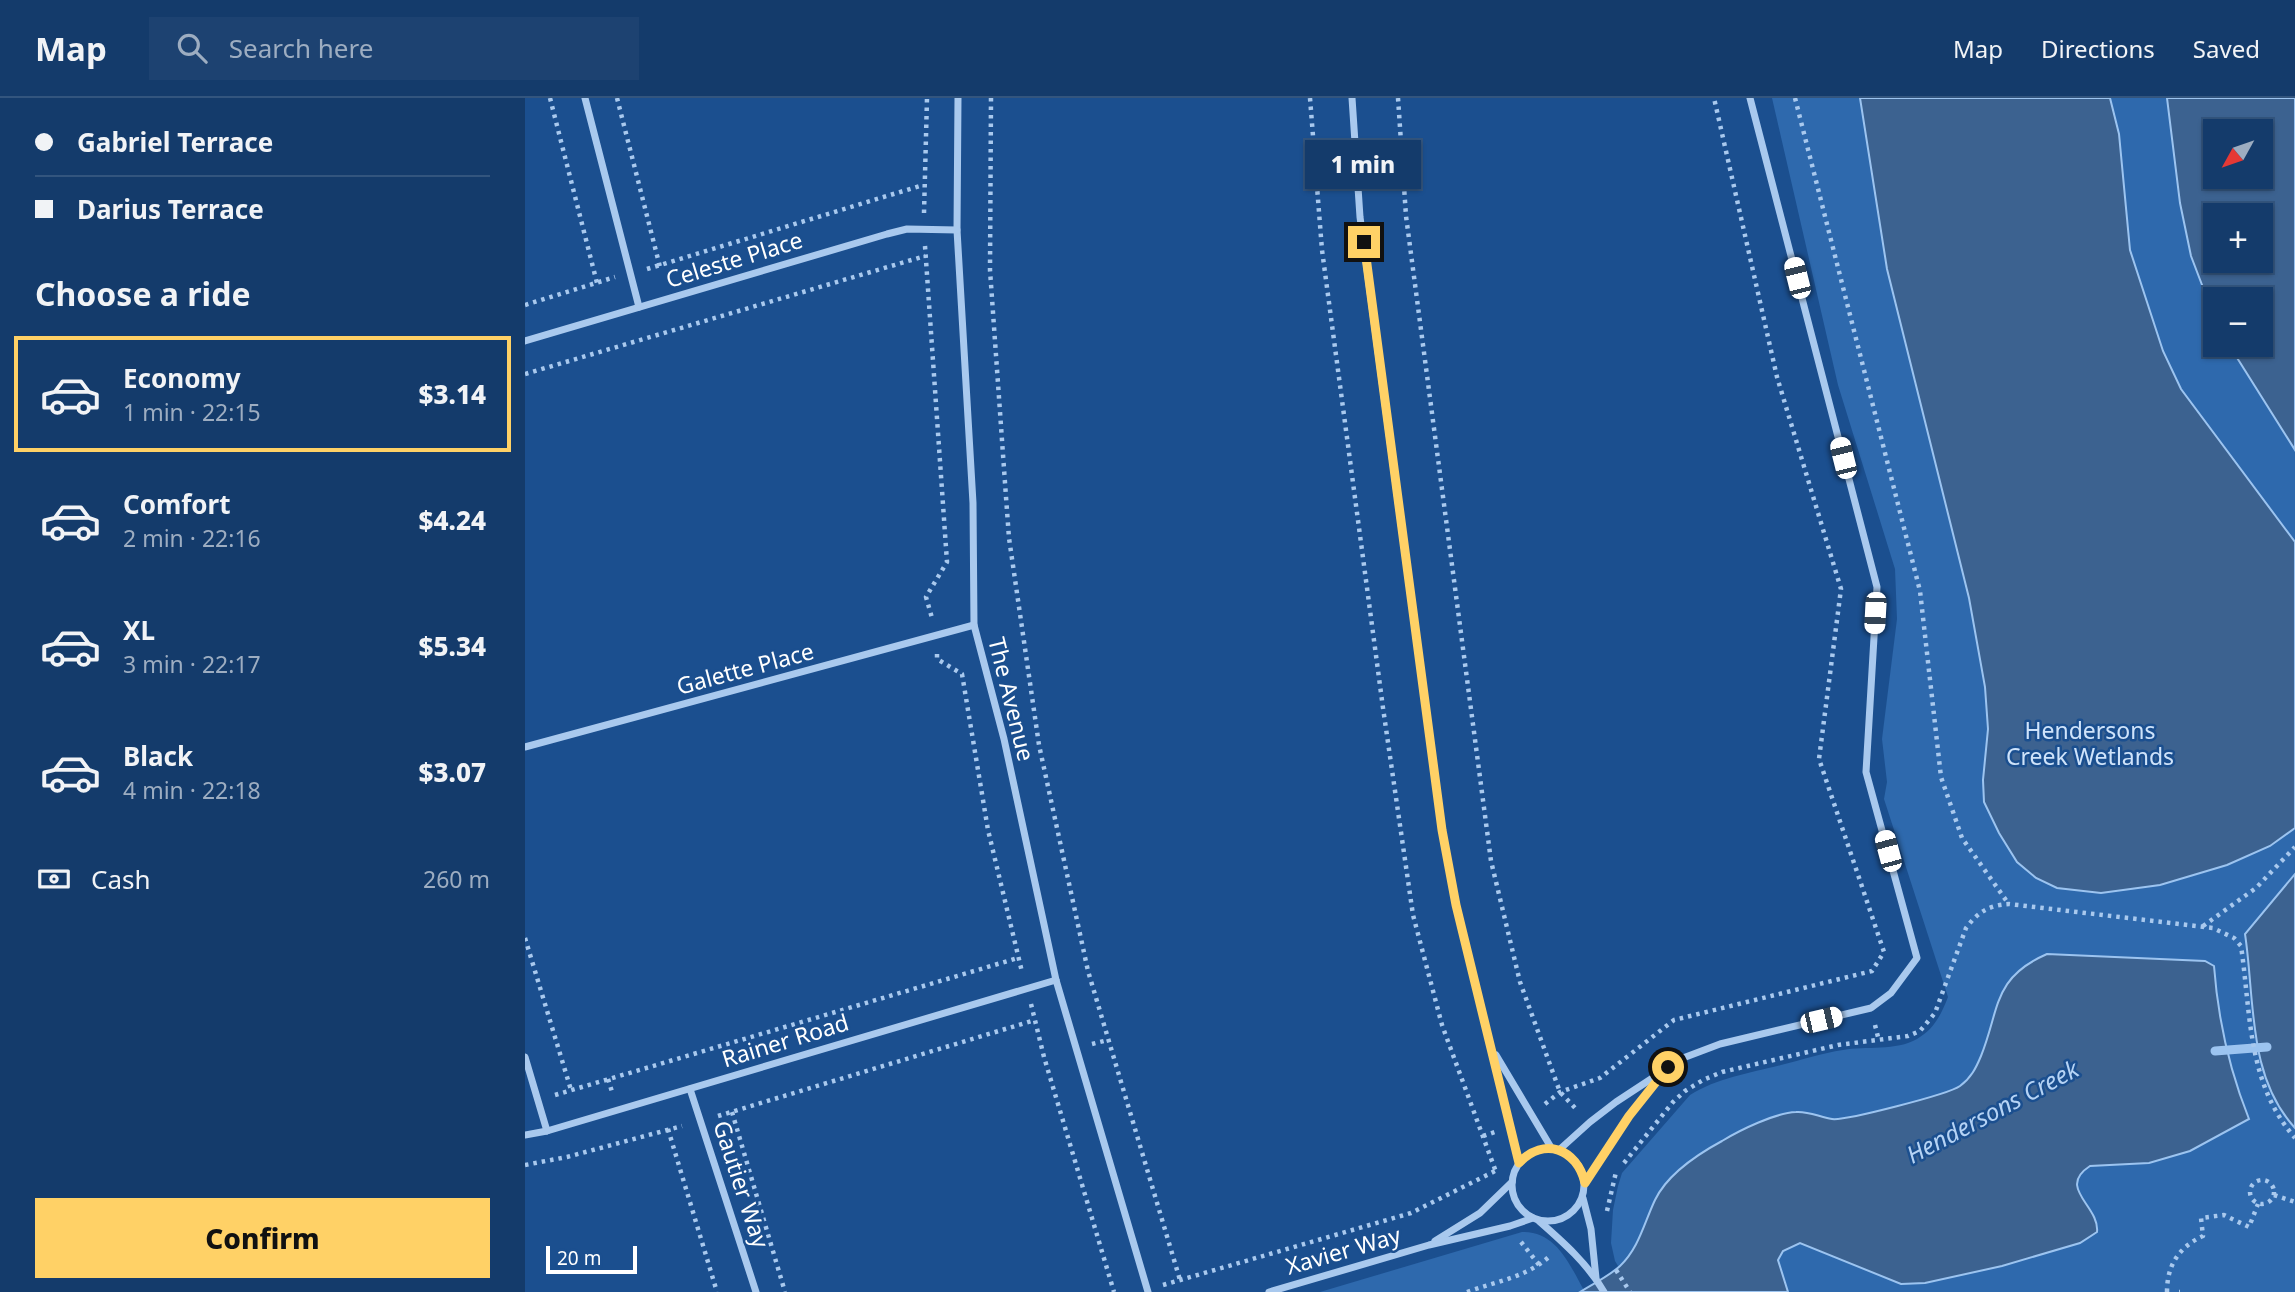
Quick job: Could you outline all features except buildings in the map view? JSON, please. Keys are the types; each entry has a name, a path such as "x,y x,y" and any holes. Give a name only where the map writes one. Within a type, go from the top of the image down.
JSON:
{"street":[{"path":"585,98 639,307"},
{"name":"The Avenue","path":"958,98 957,230 973,503 974,625 1005,739 1056,979 1147,1291"},
{"path":"1352,98 1360,217 1442,830 1456,905 1519,1163"},
{"path":"1604,1292 1596,1278 1564,1243 1517,1203 1512,1182 1519,1163 1533,1151 1556,1149 1668,1067 1700,1050 1871,1008 1891,993 1917,958 1866,772 1877,587 1750,98"},
{"name":"Celeste Place","path":"525,341 907,229 957,230"},
{"name":"Galette Place","path":"525,747 974,625"},
{"name":"Rainer Road","path":"525,1135 547,1131 1056,979"},
{"path":"1492,1048 1531,1116 1556,1149 1569,1155 1577,1163 1585,1183"},
{"path":"525,1057 547,1131"},
{"path":"1535,1219 1560,1220 1578,1207 1585,1183 1613,1140 1668,1067"},
{"name":"Gautier Way","path":"690,1088 757,1292"},
{"name":"Xavier Way","path":"1429,1245 1480,1213 1512,1182"},
{"path":"1582,1197 1591,1229 1596,1278"},
{"name":"Xavier Way","path":"1269,1292 1429,1245 1535,1219"}],"path":[{"path":"551,98 597,283"},
{"path":"617,98 660,267"},
{"path":"991,98 990,270 1009,538 1039,745 1088,971 1180,1280"},
{"path":"1147,1291 1411,1213 1495,1171 1441,1025 1413,915 1322,250 1310,98"},
{"path":"1398,98 1406,216 1491,860 1520,982 1560,1092 1590,1122"},
{"path":"1531,1116 1560,1092 1600,1078 1674,1020 1873,971 1884,952 1819,759 1841,589 1777,377 1714,98"},
{"path":"1795,98 1920,591 1941,776 1962,838 2009,904"},
{"path":"525,305 630,272 660,267 923,185"},
{"path":"525,374 925,256"},
{"path":"2202,926 2256,888 2295,847"},
{"path":"1591,1229 1606,1222 1608,1201 1616,1172 1685,1090 1722,1072 1838,1045 1908,1036 1920,1031 1935,1013 1966,928 1975,917 1995,905 2009,904 2202,926 2223,931 2234,938 2241,946 2253,1051 2275,1110 2295,1138"},
{"path":"525,938 571,1090"},
{"path":"538,1100 1018,958"},
{"path":"525,1165 567,1157 701,1121 1035,1020"},
{"path":"732,1112 785,1292"},
{"path":"1483,1136 1510,1126"},
{"path":"668,1129 717,1292"},
{"path":"1613,1140 1631,1154"},
{"path":"2256,1181 2268,1181 2273,1187 2274,1195 2266,1204 2257,1204 2250,1194 2251,1187 2256,1181"},
{"path":"2274,1195 2295,1202"},
{"path":"2167,1292 2169,1269 2175,1258 2187,1245 2203,1236 2201,1218 2224,1216 2249,1227 2257,1204"},
{"path":"1467,1292 1540,1266 1564,1243"},
{"path":"1613,1266 1630,1292"}],"green space":[{"name":"Hendersons Creek Wetlands","path":"1772,98 2295,98 2295,1292 1634,1292 1615,1261 1611,1243 1613,1210 1622,1173 1690,1095 1722,1080 1820,1055 1909,1043 1932,1026 1940,1016 1948,997 1884,799 1887,782 1882,739 1897,619 1895,569 1838,385"},
{"path":"1522,1232 1545,1237 1553,1244 1568,1261 1585,1292 1320,1292"}],"water":[{"path":"1860,98 2110,98 2119,134 2130,250 2163,351 2181,389 2295,542 2295,828 2270,846 2227,865 2160,885 2101,893 2057,888 2036,878 2017,862 1999,833 1984,802 1983,780 1988,729 1985,687 1969,598 1887,269"},
{"path":"2167,98 2295,98 2295,450 2237,357 2273,357 2273,287 2203,288 2191,256 2180,203"},
{"path":"2295,874 2295,1128 2279,1107 2268,1085 2261,1061 2245,934"},
{"path":"2047,954 2205,961 2214,966 2225,1044 2249,1119 2190,1151 2149,1163 2090,1166 2077,1182 2078,1190 2096,1223 2097,1232 2080,1243 2002,1266 1925,1283 1901,1284 1800,1243 1783,1251 1778,1260 1788,1292 1580,1292 1611,1273 1627,1259 1637,1243 1655,1200 1667,1182 1693,1159 1729,1137 1778,1115 1805,1112 1832,1119 1841,1118 1875,1112 1960,1086 1975,1069 2007,984 2029,963"}],"waterway":[{"name":"Hendersons Creek","path":"2215,1051 2267,1047"}],"route":[{"path":"1364,242 1442,830 1456,905 1519,1163 1533,1151 1559,1150 1577,1163 1585,1183 1629,1116 1668,1067"}]}
